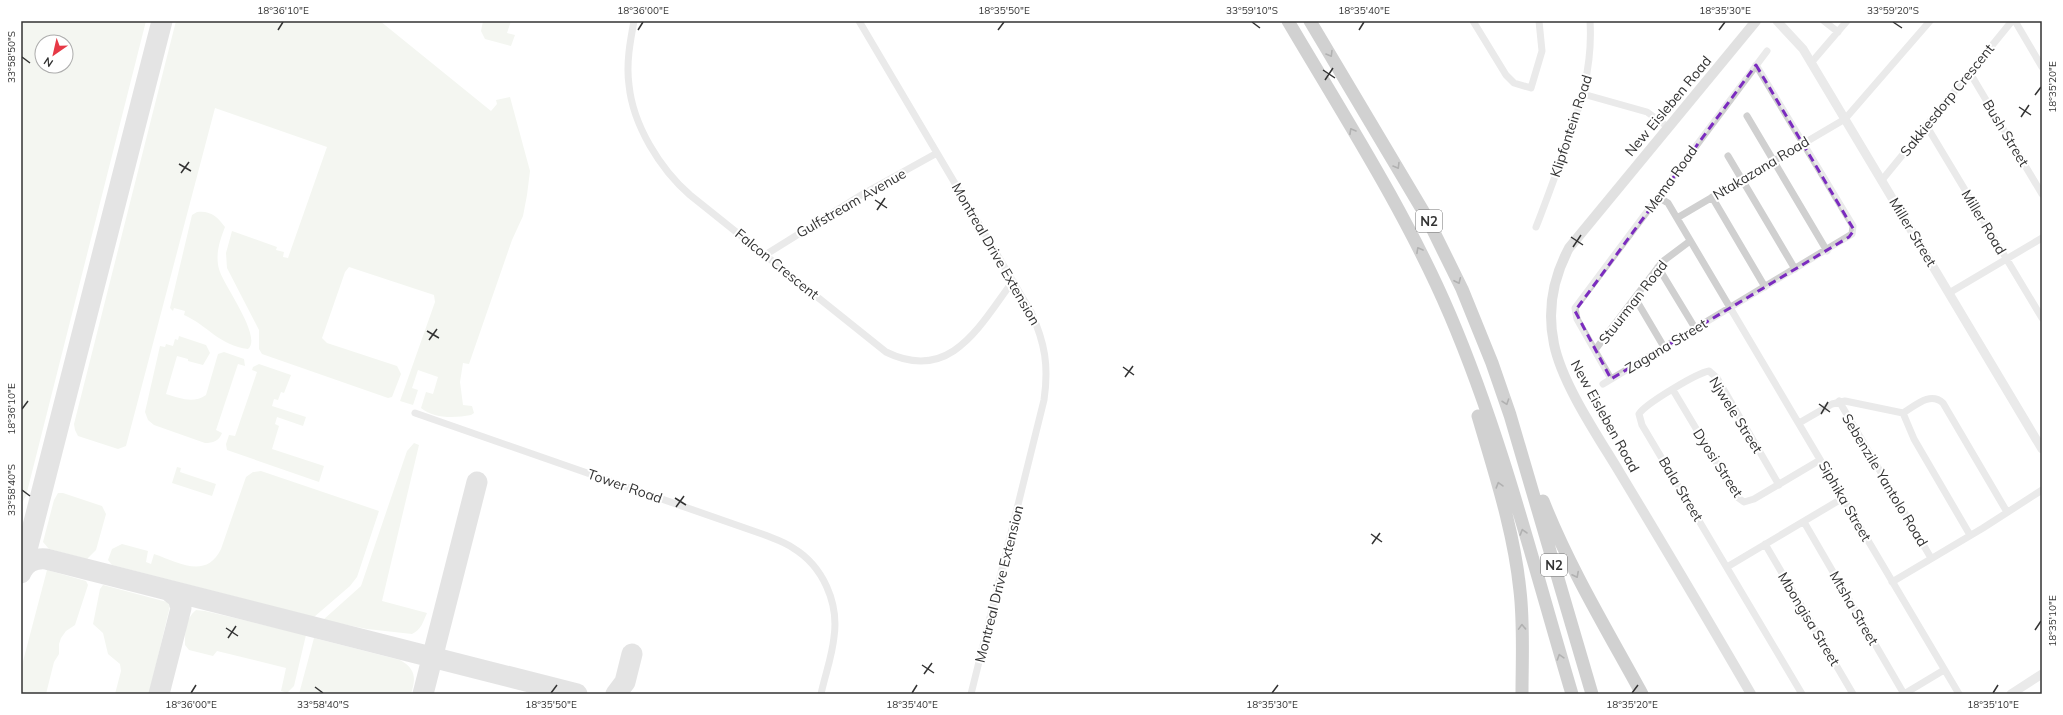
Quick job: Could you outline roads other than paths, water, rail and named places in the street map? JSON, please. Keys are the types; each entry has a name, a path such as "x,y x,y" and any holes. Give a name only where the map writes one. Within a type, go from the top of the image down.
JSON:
{"highway":[{"name":"N2","path":"1288,21 1428,265 1464,349 1496,440 1572,694"},
{"name":"N2","path":"1310,21 1412,191 1443,248 1492,363 1517,436 1592,694"},
{"path":"1464,349 1462,360 1463,370 1500,487 1516,563 1522,622 1522,694"},
{"path":"1517,436 1571,565 1642,694"}],"main road":[{"name":"New Eisleben Road","path":"1751,694 1586,414 1559,361 1551,328 1551,306 1554,287 1569,248 1756,21"}],"street":[{"name":"Falcon Crescent","path":"634,21 630,44 629,85 642,130 649,144 668,172 681,187 886,352 900,359 913,362 940,358 951,354 959,348 1013,281"},
{"name":"Montreal Drive Extension","path":"860,21 1013,281 1040,333 1045,350 1047,383 1040,418 972,694"},
{"path":"1473,21 1506,75 1514,83 1531,88 1542,51 1539,21"},
{"name":"Klipfontein Road","path":"1536,228 1583,94 1590,60 1590,21"},
{"name":"Miller Street","path":"1777,21 1797,41 1811,63 2042,449"},
{"path":"1824,21 1838,32"},
{"path":"1811,63 1847,21"},
{"path":"1845,119 1930,21"},
{"path":"2014,21 2042,67"},
{"name":"Sakkiesdorp Crescent","path":"1882,180 1926,125 2014,21"},
{"name":"Mema Road","path":"1595,350 1577,319 1576,308 1767,51"},
{"path":"1756,65 1804,142"},
{"name":"Bush Street","path":"1970,73 2042,194"},
{"path":"1583,94 1647,112 1668,127"},
{"path":"1747,116 1827,251"},
{"name":"Ntakazana Road","path":"1677,218 1845,119"},
{"name":"Miller Road","path":"1926,125 2042,318"},
{"name":"Zagana Street","path":"1603,384 1850,237 1854,230 1853,226 1804,142"},
{"name":"Gulfstream Avenue","path":"765,255 863,194 937,153"},
{"path":"1728,156 1795,269"},
{"name":"Siphika Street","path":"1658,197 1668,203 1959,694"},
{"path":"1712,197 1765,287"},
{"path":"1949,293 2042,238"},
{"name":"Stuurman Road","path":"1595,350 1662,262 1690,241"},
{"path":"1658,267 1695,328"},
{"path":"1635,298 1664,347"},
{"path":"1595,350 1611,378"},
{"name":"Njwele Street","path":"1641,410 1701,373 1709,371 1713,374 1779,485"},
{"name":"Dyosi Street","path":"1673,390 1737,497 1744,502 1751,501 1820,460"},
{"path":"1799,423 1839,401 1852,402 1903,413 1928,398 1935,398 1943,403 2007,512"},
{"name":"Sebenzile Yantolo Road","path":"1839,401 1931,558"},
{"name":"Bala Street","path":"1641,410 1639,417 1642,425 1802,694"},
{"name":"Tower Road","path":"415,413 765,535 794,548 809,560 817,570 825,584 835,612 833,648 821,694"},
{"path":"1903,413 1914,439 1970,535"},
{"path":"1892,582 2042,490"},
{"path":"1727,567 1843,498"},
{"name":"Mtsha Street","path":"1804,522 1904,694"},
{"name":"Mbongisa Street","path":"1765,544 1853,694"},
{"path":"1904,694 1944,670"},
{"path":"2001,694 2014,691 2042,674"}]}
